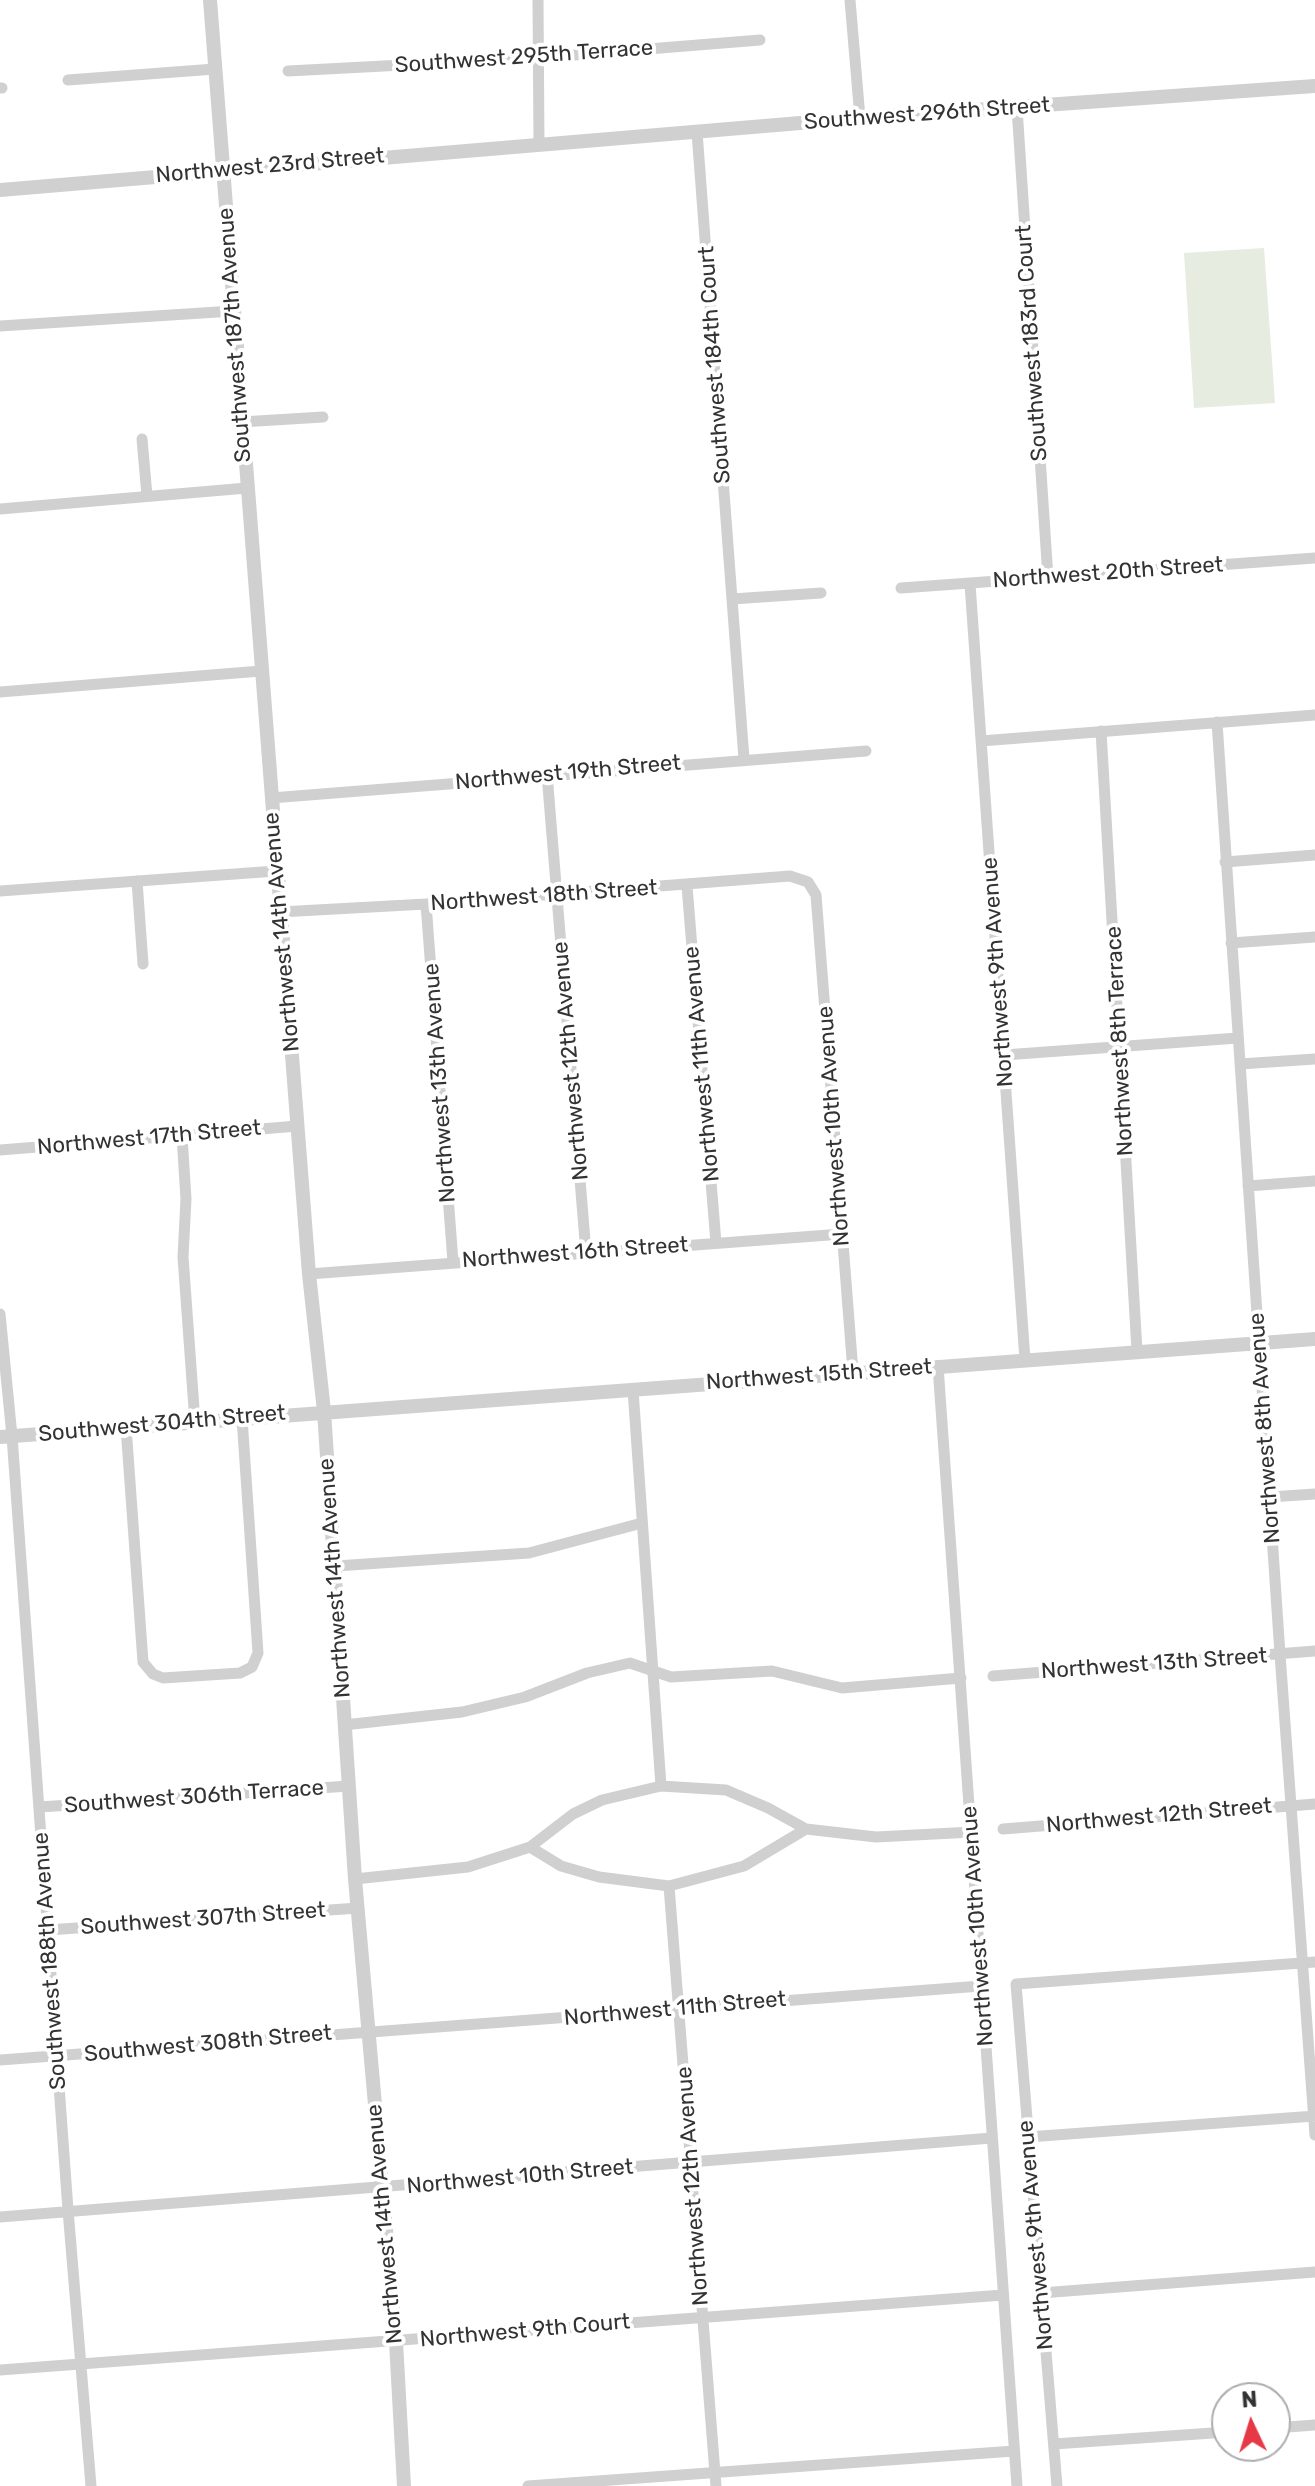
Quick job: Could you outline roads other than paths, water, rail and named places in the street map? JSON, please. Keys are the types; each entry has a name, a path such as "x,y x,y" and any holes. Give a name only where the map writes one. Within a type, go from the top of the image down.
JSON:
{"street":[{"name":"Southwest 187th Avenue","path":"210,0 261,671"},
{"path":"538,0 539,145"},
{"path":"850,0 860,118"},
{"name":"Southwest 295th Terrace","path":"288,71 537,58 760,40"},
{"path":"68,80 215,69"},
{"name":"Southwest 296th Street","path":"539,145 860,118 1315,86"},
{"name":"Southwest 183rd Court","path":"1017,108 1048,578"},
{"name":"Southwest 184th Court","path":"697,132 744,759"},
{"name":"Northwest 23rd Street","path":"0,190 539,145"},
{"path":"0,326 233,311"},
{"path":"241,422 323,417"},
{"path":"142,439 147,496"},
{"path":"0,509 247,488"},
{"name":"Northwest 20th Street","path":"901,588 1315,558"},
{"name":"Northwest 9th Avenue","path":"970,584 1025,1360"},
{"path":"732,599 821,593"},
{"path":"0,692 261,671"},
{"name":"Northwest 14th Avenue","path":"261,671 309,1274 324,1411 355,1879 396,2342 404,2486"},
{"path":"981,741 1315,715"},
{"name":"Northwest 8th Avenue","path":"1217,722 1315,2135"},
{"name":"Northwest 8th Terrace","path":"1101,731 1137,1351"},
{"name":"Northwest 19th Street","path":"271,798 866,751"},
{"name":"Northwest 12th Avenue","path":"547,774 586,1253"},
{"path":"1225,862 1315,855"},
{"path":"0,891 276,871"},
{"name":"Northwest 18th Street","path":"280,912 687,886 790,876 808,882"},
{"path":"137,881 143,964"},
{"name":"Northwest 10th Avenue","path":"808,882 816,895 853,1372"},
{"name":"Northwest 11th Avenue","path":"687,886 716,1243"},
{"name":"Northwest 13th Avenue","path":"426,904 453,1262"},
{"path":"1231,943 1315,937"},
{"path":"1004,1055 1238,1038"},
{"path":"1240,1064 1315,1059"},
{"name":"Northwest 17th Street","path":"0,1150 298,1126"},
{"path":"182,1136 186,1199 183,1257 195,1422"},
{"path":"1248,1186 1315,1181"},
{"name":"Northwest 16th Street","path":"309,1274 842,1234"},
{"name":"Southwest 188th Avenue","path":"0,1314 6,1437 40,1807 91,2486"},
{"name":"Northwest 15th Street","path":"324,1411 1315,1339"},
{"name":"Northwest 10th Avenue","path":"938,1366 1017,2486"},
{"path":"633,1390 661,1786"},
{"name":"Southwest 304th Street","path":"6,1437 324,1411"},
{"path":"126,1427 143,1662 153,1674 163,1678 240,1673 252,1667 258,1653 242,1418"},
{"path":"1270,1497 1315,1494"},
{"path":"336,1566 529,1553 642,1523"},
{"name":"Northwest 13th Street","path":"993,1676 1315,1651"},
{"path":"344,1725 462,1712 525,1697 587,1673 630,1663 671,1677 772,1671 842,1688 961,1678"},
{"name":"Southwest 306th Terrace","path":"40,1807 349,1786"},
{"path":"355,1879 468,1867 530,1847 573,1814 602,1800 661,1786 726,1790 806,1829 876,1837 973,1832"},
{"name":"Northwest 12th Street","path":"1003,1829 1315,1804"},
{"path":"530,1847 561,1866 599,1877 669,1886 744,1866 806,1829"},
{"name":"Northwest 12th Avenue","path":"669,1886 716,2486"},
{"name":"Southwest 307th Street","path":"48,1930 358,1908"},
{"path":"1302,1963 1315,1962"},
{"name":"Northwest 9th Avenue","path":"1057,2486 1016,1984 1302,1963"},
{"name":"Northwest 11th Street","path":"368,2032 981,1986"},
{"name":"Southwest 308th Street","path":"0,2060 368,2032"},
{"path":"1028,2137 1314,2116"},
{"name":"Northwest 10th Street","path":"0,2217 992,2138"},
{"path":"1041,2293 1315,2272"},
{"name":"Northwest 9th Court","path":"0,2370 1003,2295"},
{"path":"1291,2427 1315,2425"},
{"path":"1054,2444 1211,2433"},
{"path":"528,2486 1014,2451"}]}
